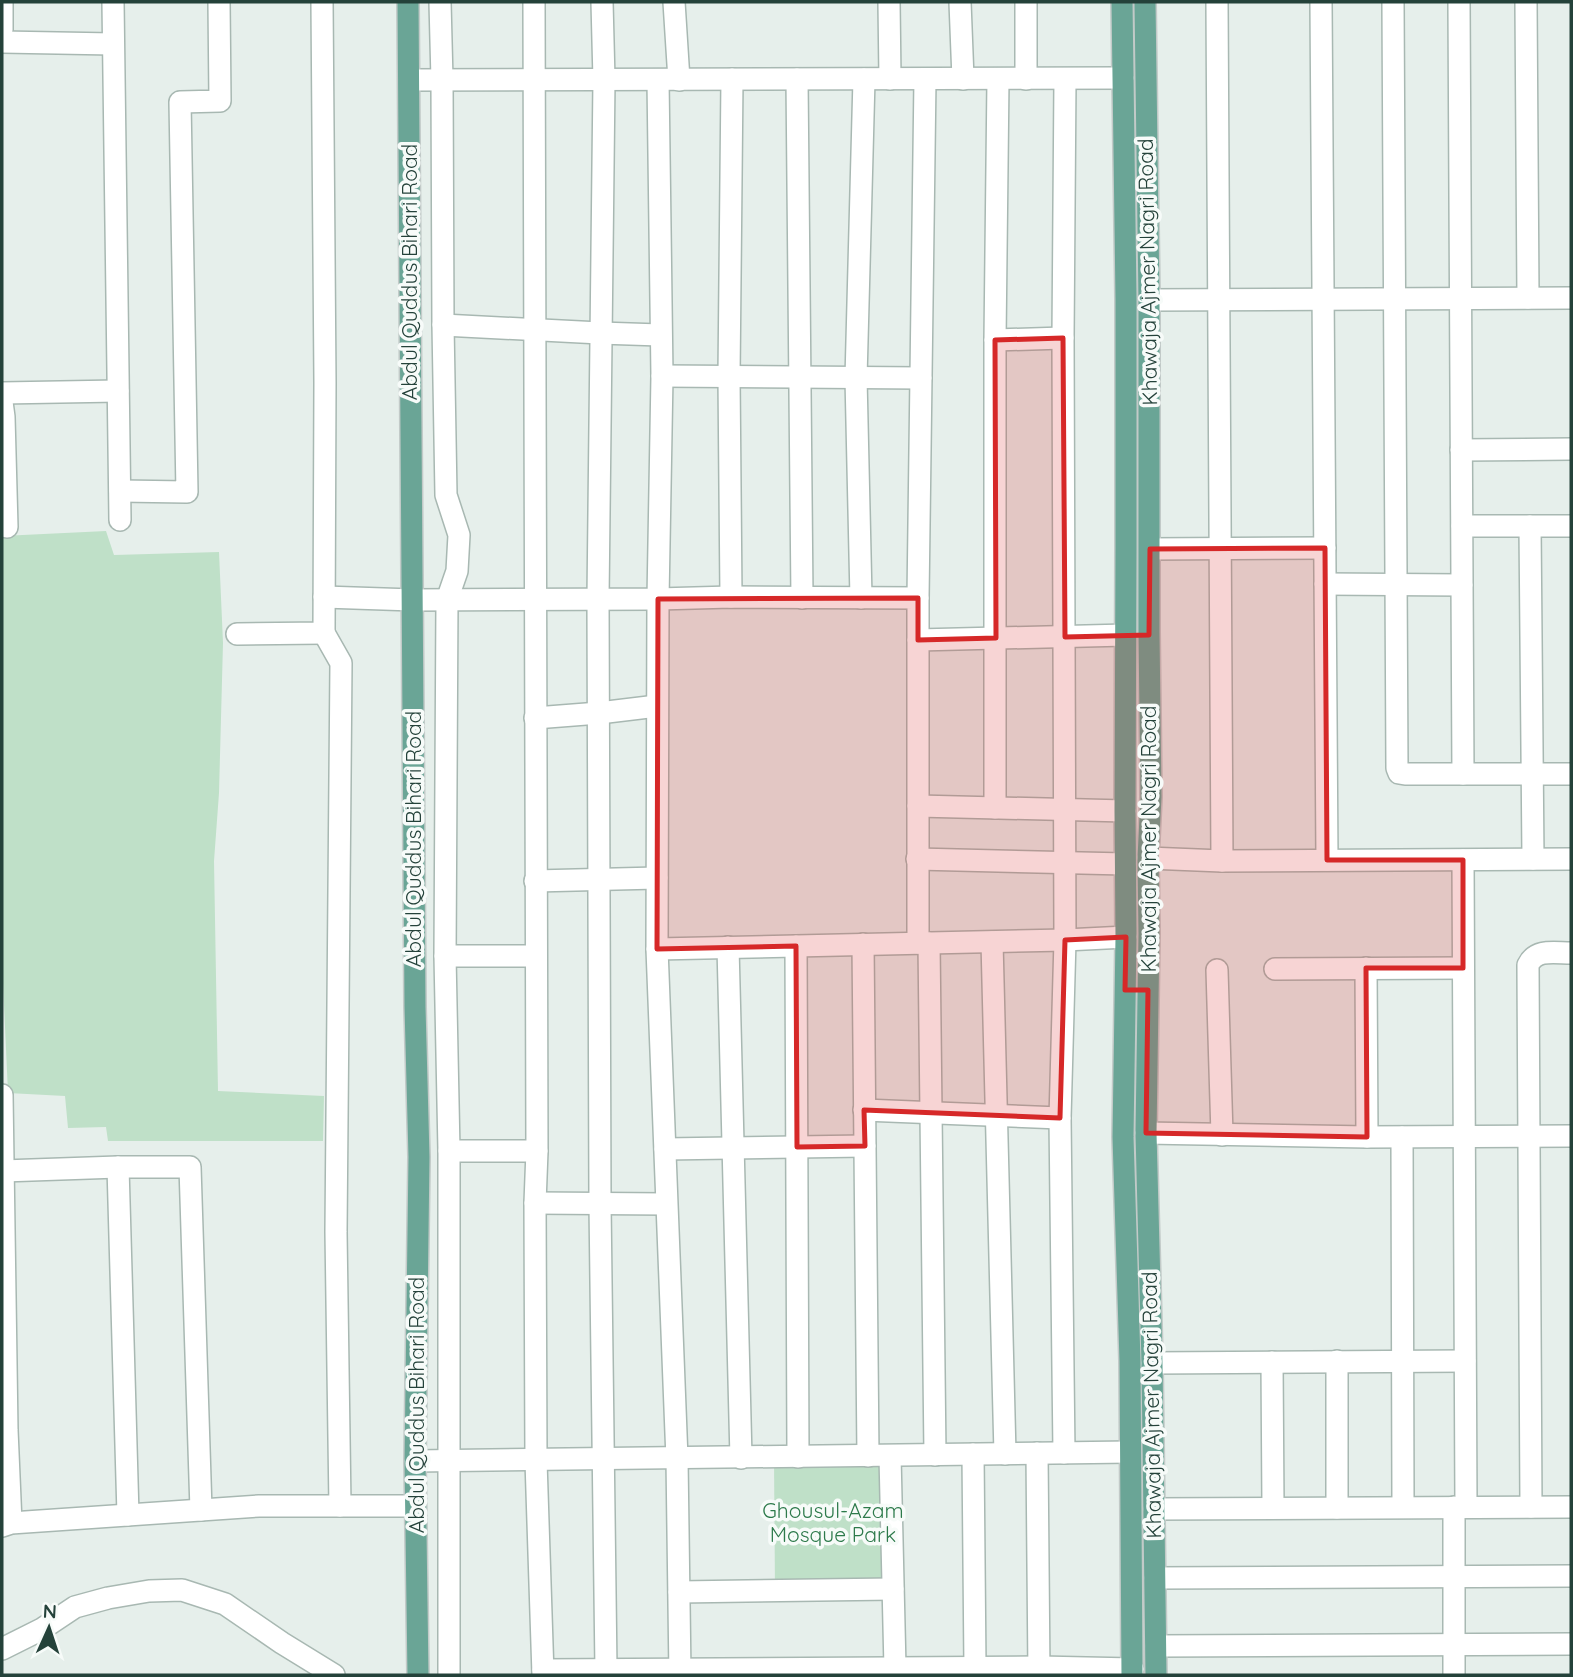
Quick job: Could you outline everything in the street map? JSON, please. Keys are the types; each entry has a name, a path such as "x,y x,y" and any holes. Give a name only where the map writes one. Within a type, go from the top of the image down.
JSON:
{"main road":[{"name":"Abdul Quddus Bihari Road","path":"408,2 415,993 419,1157 415,1461 418,1675"},
{"name":"Khawaja Ajmer Nagri Road","path":"1122,2 1126,313 1126,937 1123,1136 1130,1361 1133,1672"},
{"name":"Khawaja Ajmer Nagri Road","path":"1145,2 1151,797 1146,1133 1153,1363 1156,1675"},
{"path":"1126,697 1150,697"},
{"path":"1125,990 1148,990"}],"street":[{"path":"2,2 2,30"},
{"path":"113,2 120,520"},
{"path":"120,491 187,492 180,102 220,102 219,2"},
{"path":"322,2 324,633 341,663 337,1218 340,1506"},
{"path":"440,2 446,495 459,535 457,571 447,600 445,956 449,1151 449,1675"},
{"path":"534,2 536,1461 543,1673 606,1670 896,1672 975,1668 1133,1672"},
{"path":"602,2 604,80 598,599 600,1204 606,1670"},
{"path":"674,2 668,80 660,335 662,376 657,706 657,949 677,1459 680,1672"},
{"path":"889,2 890,79"},
{"path":"960,2 963,79"},
{"path":"1026,2 1026,79"},
{"path":"1217,2 1222,860"},
{"path":"1321,2 1327,860"},
{"path":"1393,2 1397,768 1399,773 1405,774 1571,774"},
{"path":"1459,2 1463,774"},
{"path":"1526,2 1528,298"},
{"path":"2,43 113,44"},
{"path":"409,80 1123,78"},
{"path":"731,597 729,377 732,79"},
{"path":"797,79 802,598"},
{"path":"861,598 856,378 864,79"},
{"path":"925,79 918,598 918,859 931,1112 935,1455"},
{"path":"995,808 998,79"},
{"path":"1064,1453 1060,1118 1065,940 1065,79"},
{"path":"1149,300 1571,298"},
{"path":"443,325 660,335"},
{"path":"996,340 1063,338"},
{"path":"662,376 921,378"},
{"path":"2,393 118,391"},
{"path":"2,402 7,527"},
{"path":"1461,450 1571,449"},
{"path":"1530,526 1533,859"},
{"path":"1462,527 1571,526"},
{"path":"1150,549 1325,548"},
{"path":"1325,584 1462,585"},
{"path":"324,597 413,600 918,598"},
{"path":"237,634 324,633"},
{"path":"918,640 1126,635"},
{"path":"535,718 657,706"},
{"path":"918,807 1125,811"},
{"path":"1148,858 1571,859"},
{"path":"918,859 1125,864"},
{"path":"1454,1675 1454,1576 1460,1507 1465,1361 1463,859"},
{"path":"535,881 657,878"},
{"path":"657,949 1126,937"},
{"path":"992,942 1005,1454"},
{"path":"863,944 868,1456"},
{"path":"796,946 798,1457"},
{"path":"729,947 741,1458"},
{"path":"1531,1507 1528,965 1532,957 1539,953 1571,953"},
{"path":"445,956 536,956"},
{"path":"1366,968 1367,1137"},
{"path":"1275,969 1463,968"},
{"path":"1217,970 1222,1135"},
{"path":"2,1095 6,1524 259,1506 415,1506"},
{"path":"864,1110 1060,1118"},
{"path":"1146,1133 1367,1137 1571,1136"},
{"path":"1402,1137 1404,1507"},
{"path":"665,1150 865,1146"},
{"path":"449,1151 537,1151"},
{"path":"2,1162 190,1167 201,1510"},
{"path":"118,1167 128,1515"},
{"path":"535,1203 666,1204"},
{"path":"1153,1363 1465,1361"},
{"path":"1272,1362 1273,1508"},
{"path":"1337,1362 1337,1508"},
{"path":"415,1461 1130,1452"},
{"path":"1037,1453 1039,1671"},
{"path":"973,1454 975,1668"},
{"path":"890,1455 896,1672"},
{"path":"1154,1509 1571,1507"},
{"path":"1156,1578 1571,1576"},
{"path":"2,1649 42,1629 75,1608 108,1598 149,1591 181,1590 225,1604 334,1675"},
{"path":"679,1592 893,1590"},
{"path":"1156,1646 1571,1644"}],"highlighted area":[{"path":"1063,338 1065,637 1149,635 1150,549 1325,548 1327,860 1463,860 1463,968 1366,968 1367,1137 1146,1133 1148,990 1125,990 1126,937 1065,940 1060,1118 864,1110 865,1146 797,1147 796,946 657,949 658,599 918,598 918,640 996,638 995,340"}],"green space":[{"path":"106,531 114,555 219,552 223,643 219,793 214,861 218,1091 324,1096 323,1141 108,1141 106,1127 68,1128 65,1096 8,1093 2,961 2,536"},
{"name":"Ghousul-Azam Mosque Park","path":"890,1456 893,1589 775,1591 774,1457"}]}
